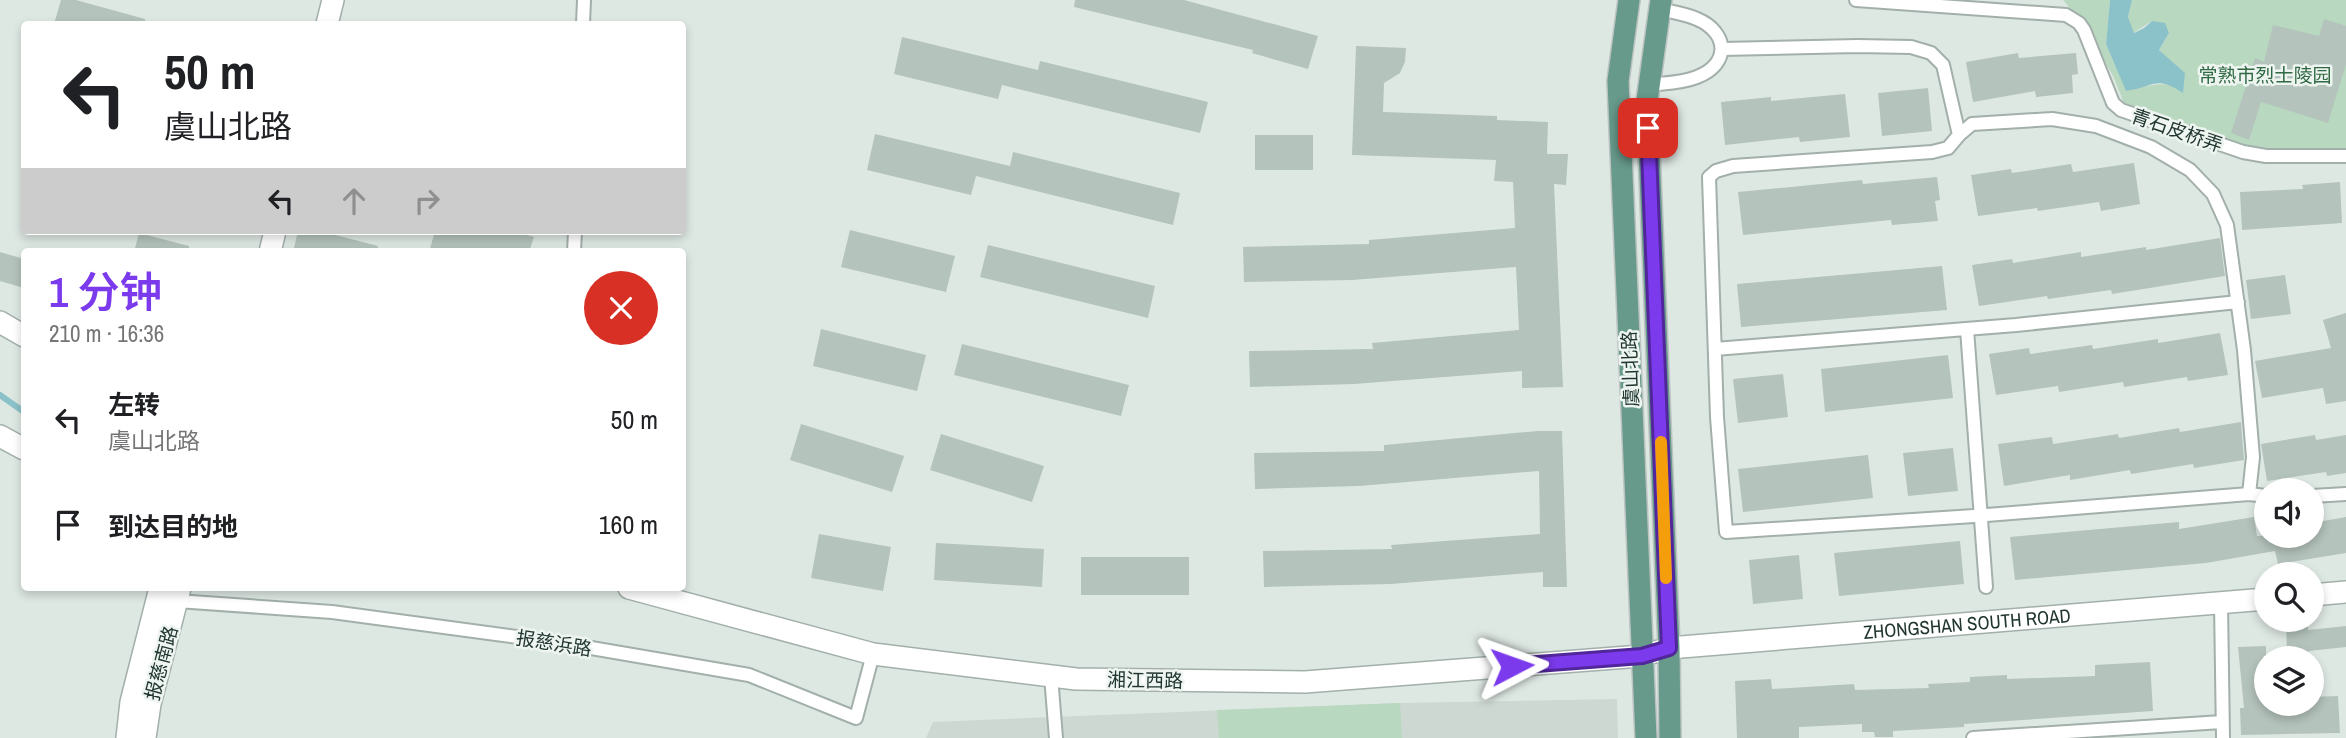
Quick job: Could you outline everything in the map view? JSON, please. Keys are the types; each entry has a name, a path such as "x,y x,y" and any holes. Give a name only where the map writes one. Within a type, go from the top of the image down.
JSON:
{"main road":[{"name":"虞山北路","path":"1629,0 1618,81 1646,738"},
{"name":"虞山北路","path":"1660,5 1647,101 1669,648 1670,738"}],"street":[{"path":"328,21 333,0"},
{"path":"0,322 21,334"},
{"path":"0,436 21,447"},
{"name":"湘江西路","path":"640,591 873,654 1076,679 1305,682 1642,656 1669,648"},
{"name":"报慈南路","path":"127,738 131,702 172,592"},
{"name":"报慈南路","path":"145,738 172,592"},
{"path":"2324,594 2346,592"},
{"name":"ZHONGSHAN SOUTH ROAD","path":"1669,648 2254,600"}],"lane":[{"path":"583,21 584,0"},
{"name":"青石皮桥弄","path":"1856,0 2066,15 2079,23 2113,103 2121,110 2243,152 2266,156 2346,156"},
{"path":"1649,85 1681,82 1700,76 1713,66 1722,49 1721,40 1712,28 1696,18 1660,5"},
{"path":"1722,49 1911,47 1931,53 1943,65 1959,135"},
{"path":"2249,494 2253,457 2238,302 2227,225 2213,194 2190,170 2151,147 2095,126 2052,119 1972,124 1948,148 1932,152 1733,166 1716,171 1709,177 1715,349 1726,532 2254,495"},
{"path":"1715,349 1967,329 2238,302"},
{"path":"1967,329 1986,587"},
{"path":"2324,495 2346,494"},
{"name":"报慈浜路","path":"172,592 602,650 749,675 856,718 873,654"},
{"path":"2221,603 2222,738"},
{"path":"1051,676 1056,738"},
{"path":"1973,738 2222,722"}],"shaded area":[{"path":"1617,699 1618,738 926,738 933,722 1400,703"}],"green space":[{"name":"常熟市烈士陵园","path":"2063,0 2110,0 2106,44 2126,90 2171,85 2167,58 2159,50 2169,33 2152,21 2133,33 2128,17 2132,0 2346,0 2346,148 2253,149 2125,106 2114,78 2086,27"},
{"path":"1400,703 1402,738 1219,738 1217,710"}],"water":[{"path":"2110,0 2132,0 2128,17 2134,33 2152,21 2165,23 2169,33 2159,50 2185,73 2183,93 2160,83 2126,91 2106,44"}],"building":[{"path":"61,0 76,0 145,19 145,21 55,21"},
{"path":"1075,0 1184,0 1318,36 1308,69 1252,53 1253,50 1074,7"},
{"path":"2324,19 2346,26 2346,64 2328,123 2261,102 2249,140 2231,133 2255,58 2264,62 2273,25 2319,36"},
{"path":"902,37 1038,70 1040,61 1208,102 1200,133 1002,85 998,99 894,74"},
{"path":"1356,46 1406,48 1405,62 1400,73 1384,83 1383,112 1497,116 1497,120 1548,122 1547,154 1568,154 1566,185 1554,184 1563,387 1522,388 1522,371 1354,384 1250,387 1249,351 1373,349 1372,343 1519,330 1516,267 1352,280 1244,282 1243,247 1369,244 1369,240 1515,228 1513,182 1494,181 1496,160 1352,155"},
{"path":"2018,53 2019,58 2076,53 2078,74 2072,75 2073,93 2036,97 2035,91 1973,102 1966,62"},
{"path":"1928,88 1932,131 1882,136 1878,93"},
{"path":"1845,94 1850,137 1800,142 1799,137 1725,145 1721,102 1771,97 1771,101"},
{"path":"875,134 1010,166 1013,152 1180,193 1173,225 976,176 971,195 867,170"},
{"path":"1255,135 1313,135 1313,170 1255,170"},
{"path":"2134,163 2140,204 2101,211 2099,202 1978,216 1971,175 2011,169 2012,173 2071,164 2073,172"},
{"path":"1937,177 1940,200 1935,201 1938,221 1892,225 1891,220 1743,235 1738,192 1862,180 1863,184"},
{"path":"2340,182 2342,223 2242,230 2240,192 2303,189 2302,185"},
{"path":"850,230 955,256 946,292 841,267"},
{"path":"138,235 189,246 189,248 135,248"},
{"path":"297,235 335,235 378,246 378,248 294,248"},
{"path":"434,235 534,237 530,248 430,248"},
{"path":"2220,238 2225,276 2112,294 2111,290 1979,306 1972,265 2012,259 2013,263 2081,252 2081,257 2146,247 2146,250"},
{"path":"988,245 1155,286 1148,318 980,277"},
{"path":"0,252 21,258 21,287 0,281"},
{"path":"1942,266 1947,310 1741,327 1737,284"},
{"path":"2285,275 2291,314 2251,319 2246,280"},
{"path":"2346,313 2346,401 2326,404 2323,388 2262,398 2255,361 2331,348 2323,320"},
{"path":"821,329 926,355 917,391 813,366"},
{"path":"2220,333 2228,375 2188,381 2187,377 2124,387 2123,382 2059,392 2058,386 1996,395 1989,354 2029,348 2030,354 2092,345 2093,349 2158,339 2158,343"},
{"path":"962,344 1129,385 1121,416 954,375"},
{"path":"1948,355 1953,398 1825,412 1821,369"},
{"path":"1783,374 1788,417 1738,423 1733,379"},
{"path":"2241,422 2244,460 2194,468 2193,464 2131,474 2130,470 2070,480 2070,475 2004,486 1998,444 2052,437 2053,444 2118,434 2119,438 2179,428 2180,432"},
{"path":"801,424 904,456 892,492 790,460"},
{"path":"1562,431 1567,587 1543,587 1543,572 1391,584 1264,587 1263,551 1392,549 1391,545 1540,534 1539,471 1359,486 1255,489 1254,453 1384,451 1384,445"},
{"path":"941,434 1044,466 1032,502 930,470"},
{"path":"2315,435 2316,440 2346,435 2346,473 2327,476 2326,472 2267,478 2261,444"},
{"path":"1953,448 1958,491 1908,496 1903,453"},
{"path":"1868,455 1873,498 1743,512 1738,469"},
{"path":"2254,517 2254,548 2324,548 2324,521 2346,517 2346,553 2278,562 2275,551 2206,563 2015,580 2010,537 2179,522 2179,529"},
{"path":"819,534 891,547 883,591 811,578"},
{"path":"1960,541 1964,584 1839,596 1834,553"},
{"path":"936,543 1044,549 1042,587 934,580"},
{"path":"1799,555 1803,599 1753,604 1749,560"},
{"path":"1081,557 1189,557 1189,595 1081,595"},
{"path":"2346,626 2346,647 2324,649 2324,646 2287,646 2286,632 2324,632 2324,628"},
{"path":"2254,646 2254,716 2324,716 2324,697 2338,696 2340,733 2241,735 2240,708 2244,708 2238,647"},
{"path":"2150,662 2153,711 1893,731 1893,737 1875,737 1874,732 1862,732 1862,724 1799,727 1799,738 1737,738 1735,681 1771,679 1772,689 1854,684 1855,690 1929,688 1928,684 1970,682 1970,677 2007,675 2007,679 2095,676 2095,665"}],"waterway":[{"path":"0,395 21,410"}],"slow traffic":[{"path":"1661,442 1666,578"}],"route":[{"path":"1512,666 1642,656 1669,648 1648,128"}]}
